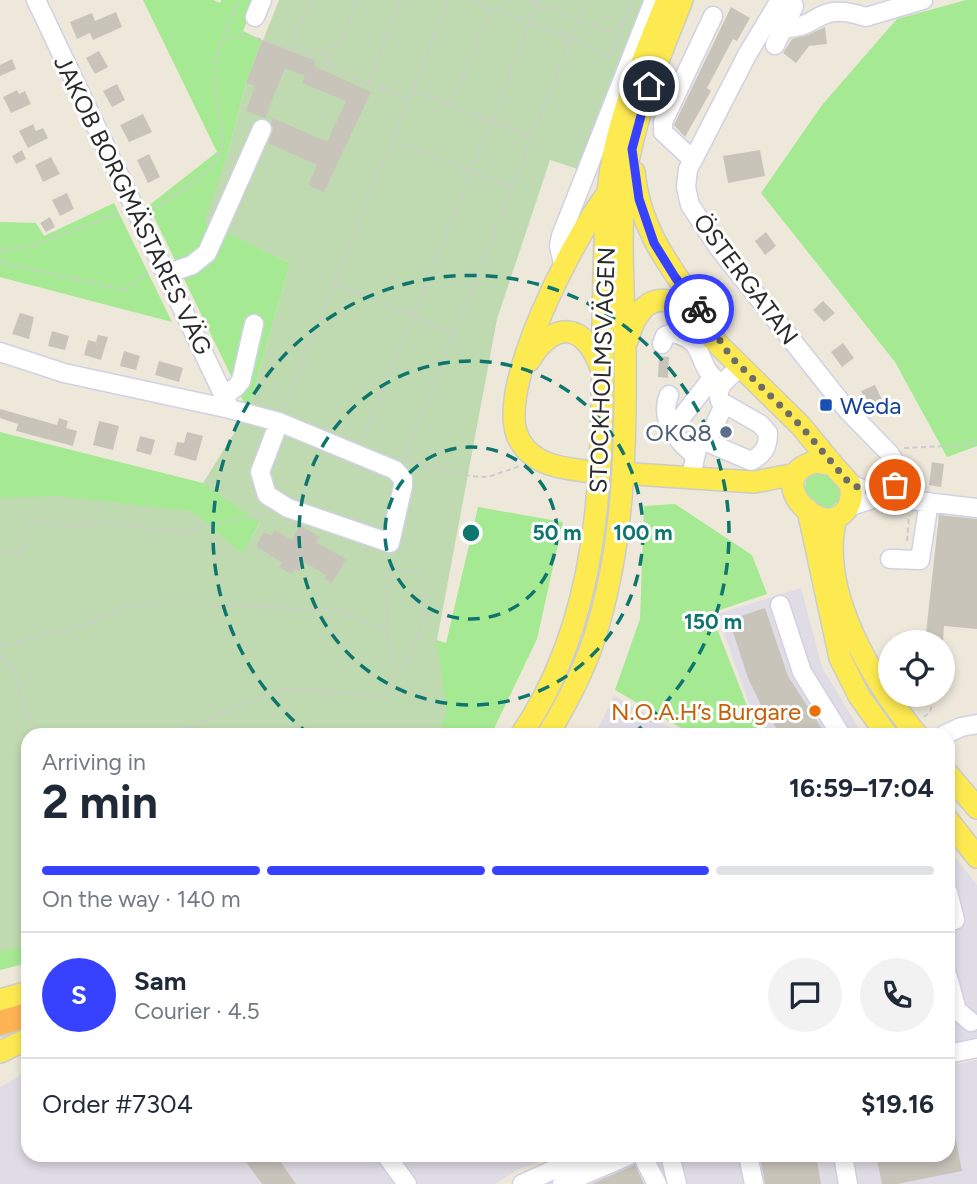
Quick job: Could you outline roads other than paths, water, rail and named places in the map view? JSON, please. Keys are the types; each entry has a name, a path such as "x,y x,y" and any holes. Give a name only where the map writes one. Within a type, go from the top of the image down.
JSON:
{"highway":[{"path":"0,1023 21,1017"}],"main road":[{"name":"STOCKHOLMSVÄGEN","path":"525,728 565,646 585,577 598,494 608,192 623,118 667,0"},
{"name":"STOCKHOLMSVÄGEN","path":"552,728 575,684 593,640 610,576 620,512 625,350 622,290 625,179 649,86 682,0"},
{"path":"632,149 639,199 654,243 735,362"},
{"path":"585,471 540,461 519,440 513,414 520,378 537,322 592,215 608,192"},
{"path":"625,350 634,321 651,301 667,299 684,308 813,439 833,465 860,483 842,513 832,537 837,584 846,618 858,647 881,688 921,726"},
{"path":"520,378 541,344 549,337 565,331 587,340 603,371"},
{"path":"790,417 802,441 800,487 840,658 859,696 882,728"},
{"path":"800,487 821,462 833,465"},
{"path":"634,474 800,487 825,519 842,513"},
{"path":"955,782 977,808"},
{"path":"955,829 977,857"},
{"path":"0,1000 21,994"},
{"path":"0,1052 21,1042"}],"street":[{"name":"JAKOB BORGMÄSTARES VÄG","path":"36,0 227,402"},
{"path":"255,17 262,0"},
{"path":"564,268 559,246 561,236 654,0"},
{"name":"ÖSTERGATAN","path":"780,0 737,88 693,160 688,170 686,187 690,205 718,247 848,411 890,454 897,466 898,475 892,493 883,497"},
{"path":"775,45 794,6 786,0"},
{"path":"783,28 795,28 829,8 848,8 866,17 923,0"},
{"path":"693,160 663,132 663,122 713,16"},
{"path":"163,268 192,265 207,253 262,129"},
{"path":"227,402 241,381 254,324"},
{"path":"663,344 665,336 672,333 686,336 696,343 702,365 717,381 720,401 760,424 768,433 768,444 761,456 751,461 682,446 671,431 666,402 669,396"},
{"path":"0,352 64,373 227,402 279,422 395,470 403,479 390,543 288,509 267,495 260,472 279,422"},
{"path":"671,431 735,362"},
{"path":"691,477 701,448 724,405"},
{"path":"860,483 883,497 977,508"},
{"path":"842,513 883,497"},
{"path":"898,559 920,560 929,502"},
{"path":"780,605 802,672 837,728"},
{"path":"955,730 977,724"},
{"path":"955,1003 957,1010 974,1020 977,1039"},
{"path":"955,1053 977,1048"},
{"path":"391,1162 407,1184"},
{"path":"531,1182 572,1162"},
{"path":"562,1184 614,1162"},
{"path":"646,1162 657,1184"},
{"path":"672,1162 677,1184"},
{"path":"749,1162 754,1184"},
{"path":"844,1162 848,1184"}],"place":[{"name":"Weda","path":"826,405"},
{"name":"OKQ8","path":"726,432"},
{"name":"N.O.A.H’s Burgare","path":"815,711"}]}
